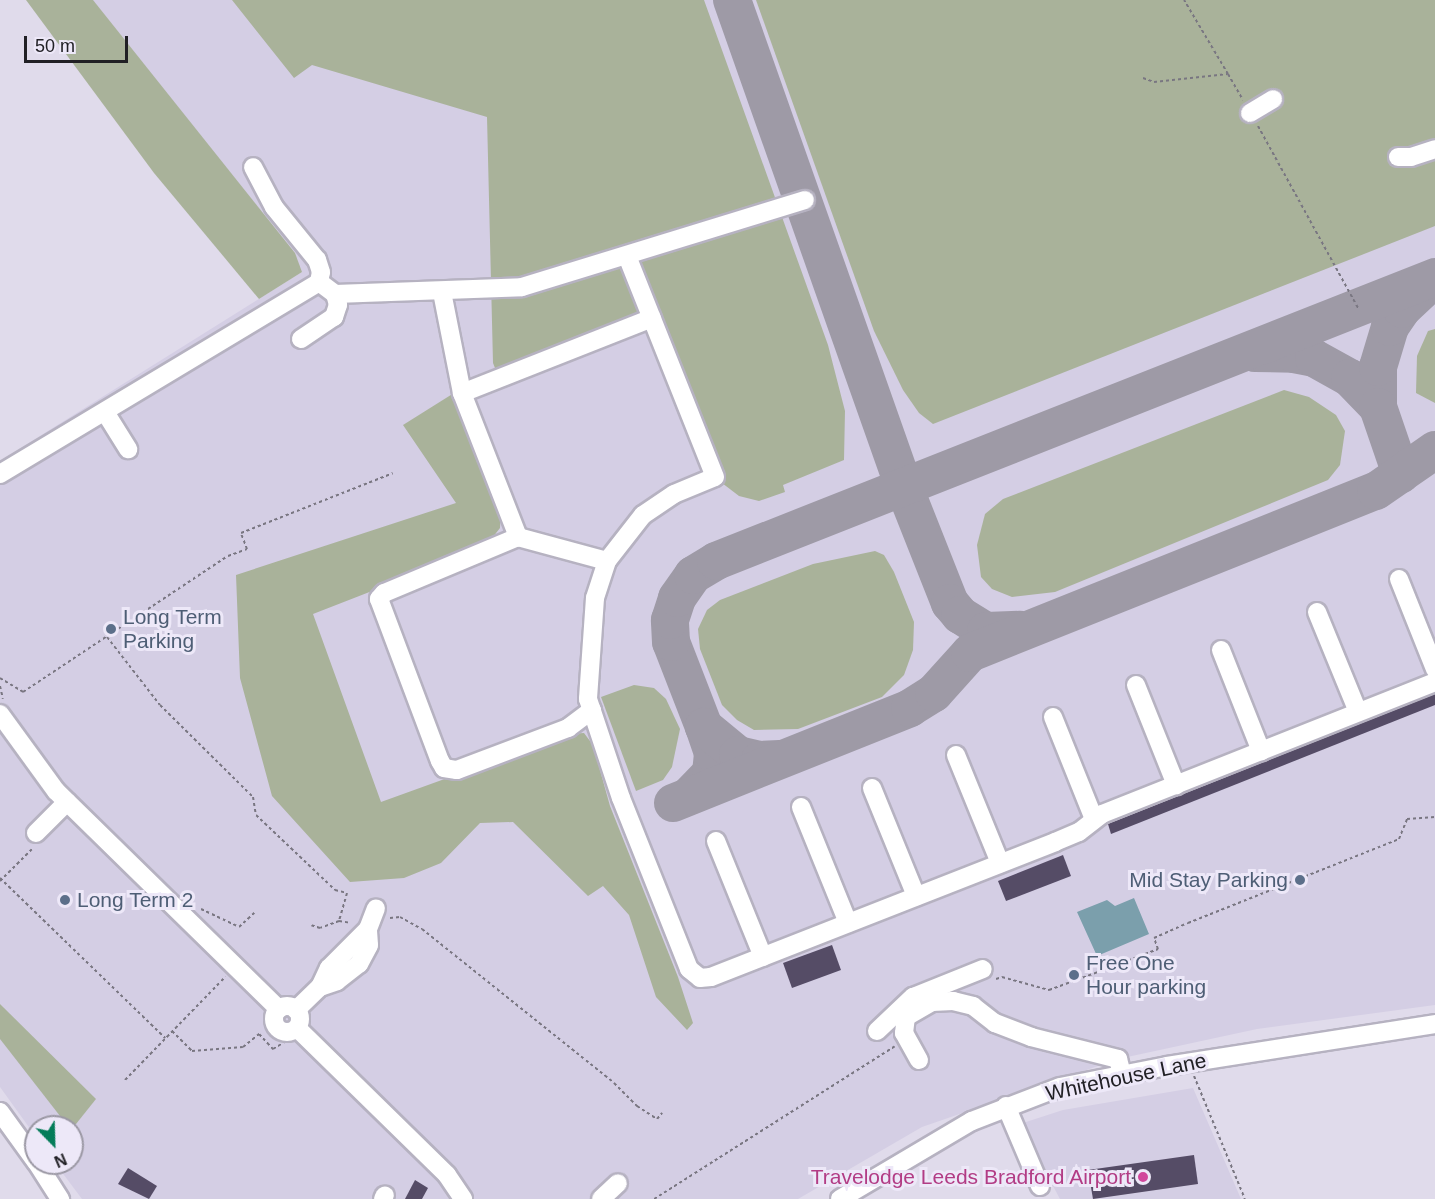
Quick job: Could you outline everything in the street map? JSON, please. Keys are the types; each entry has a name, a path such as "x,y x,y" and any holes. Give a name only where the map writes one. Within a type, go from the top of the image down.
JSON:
{"street":[{"path":"1250,113 1273,99"},
{"path":"1398,157 1411,157 1435,148"},
{"path":"0,474 269,315 319,282 321,272 317,260 274,207 253,167"},
{"path":"335,294 442,292 522,287 804,200"},
{"path":"627,256 715,477 674,494 642,515 608,561 595,598 588,699 621,798 688,969 700,978 711,977 763,957 1079,832 1094,819 1435,682"},
{"path":"301,339 334,317 338,305 335,294 319,282"},
{"path":"442,292 462,393 518,537"},
{"path":"462,393 652,318"},
{"path":"105,412 128,450"},
{"path":"592,710 567,728 457,770 444,768 379,599 384,593 518,537 608,561"},
{"path":"1399,579 1435,669"},
{"path":"1317,612 1358,712"},
{"path":"1221,650 1261,751"},
{"path":"1136,685 1176,785"},
{"path":"0,714 32,763 67,802 447,1175 463,1199"},
{"path":"1053,717 1094,819"},
{"path":"956,755 1000,863"},
{"path":"872,788 916,896"},
{"path":"35,840 67,802"},
{"path":"801,807 848,923"},
{"path":"716,842 763,957"},
{"path":"291,1022 320,987 337,981 359,964 377,928 376,908"},
{"path":"877,1031 914,997 983,969 965,988 973,1006 994,1023 1031,1038 1118,1059 1122,1074"},
{"path":"919,1060 904,1033 906,1017 932,1002 973,1006"},
{"name":"Whitehouse Lane","path":"840,1199 957,1128 1006,1106 1060,1088 1122,1074 1435,1024"},
{"path":"1006,1106 1040,1186"},
{"path":"0,1112 24,1145"},
{"path":"44,1175 60,1199"},
{"path":"601,1199 618,1184"}],"path":[{"path":"1184,0 1325,243 1358,308"},
{"path":"1143,78 1163,81 1228,74"},
{"path":"0,678 23,692 228,556 247,549 241,533 393,473"},
{"path":"107,637 160,705 253,797 256,816 335,890 346,893 339,921 320,928 310,925"},
{"path":"993,980 1002,977 1049,990 1118,965 1158,949 1154,938 1399,839 1407,819 1435,817"},
{"path":"35,840 0,879 165,1038"},
{"path":"200,908 239,927 254,913"},
{"path":"377,928 389,918 400,917 422,928 614,1083 637,1106 657,1119 662,1113"},
{"path":"124,1080 235,966"},
{"path":"172,1031 192,1051 243,1047 260,1034 273,1049 291,1022"},
{"path":"654,1199 894,1048 895,1038"},
{"path":"1188,1063 1245,1199"}],"shaded area":[{"path":"92,0 1435,0 1435,1005 1257,1029 1118,1059 922,1127 798,1199 82,1199 64,1175 84,1175 84,1115 24,1115 24,1120 0,1087 0,461 302,272"},
{"path":"1193,1088 1241,1199 1060,1199 1053,1186 1031,1194 1006,1134 1026,1122 1063,1110"}],"green space":[{"path":"26,0 93,0 295,253 302,272 259,299 154,173"},
{"path":"232,0 704,0 828,345 845,411 844,460 783,485 785,492 759,501 739,496 722,483 655,312 497,373 493,363 487,117 312,65 294,78"},
{"path":"756,0 1435,0 1435,226 933,424 919,413 903,390 874,331"},
{"path":"1435,329 1435,403 1416,393 1417,356 1428,331"},
{"path":"1284,390 1309,397 1336,415 1345,431 1340,465 1328,480 1055,592 1012,597 992,589 981,577 977,545 985,514 1003,499"},
{"path":"454,393 501,511 500,528 485,547 313,614 381,802 569,734 584,733 593,745 610,806 678,977 693,1023 687,1030 656,997 629,915 603,886 588,896 513,822 480,823 441,863 404,878 350,882 272,796 240,678 236,575 456,503 403,425"},
{"path":"875,551 884,555 894,572 914,622 913,650 904,675 882,697 798,729 754,730 737,720 722,705 700,649 698,629 707,610 720,600 813,564"},
{"path":"634,685 654,688 666,699 680,729 672,767 663,780 636,791 601,697"},
{"path":"0,1004 96,1099 83,1115 59,1115 0,1039"}],"water":[{"path":"1134,898 1149,934 1097,956 1077,912 1107,900 1115,906"}],"building":[{"path":"1435,694 1435,705 1111,834 1108,824"},
{"path":"1063,855 1071,876 1006,901 998,881"},
{"path":"832,945 841,970 792,988 783,963"},
{"name":"Travelodge Leeds Bradford Airport","path":"1194,1155 1198,1184 1093,1199 1088,1170"},
{"path":"128,1168 157,1186 149,1199 118,1184"},
{"path":"415,1180 428,1188 422,1199 405,1199"}],"taxiway":[{"path":"732,0 904,487 950,603 960,615 986,631 1020,630"},
{"path":"704,727 671,642 670,620 677,598 693,575 716,561 1435,277"},
{"path":"1255,353 1294,354 1314,358 1350,378 1378,407 1378,367 1390,327 1402,309 1429,284"},
{"path":"1378,407 1401,474"},
{"path":"673,803 910,708 934,693 970,653 1376,491 1435,450"},
{"path":"689,796 711,773 713,753 704,727 738,755 760,760 780,759"}],"place":[{"name":"Long Term Parking","path":"111,629"},
{"name":"Mid Stay Parking","path":"1300,880"},
{"name":"Long Term 2","path":"65,900"},
{"name":"Free One Hour parking","path":"1074,975"},
{"name":"Travelodge Leeds Bradford Airport","path":"1143,1177"}]}
